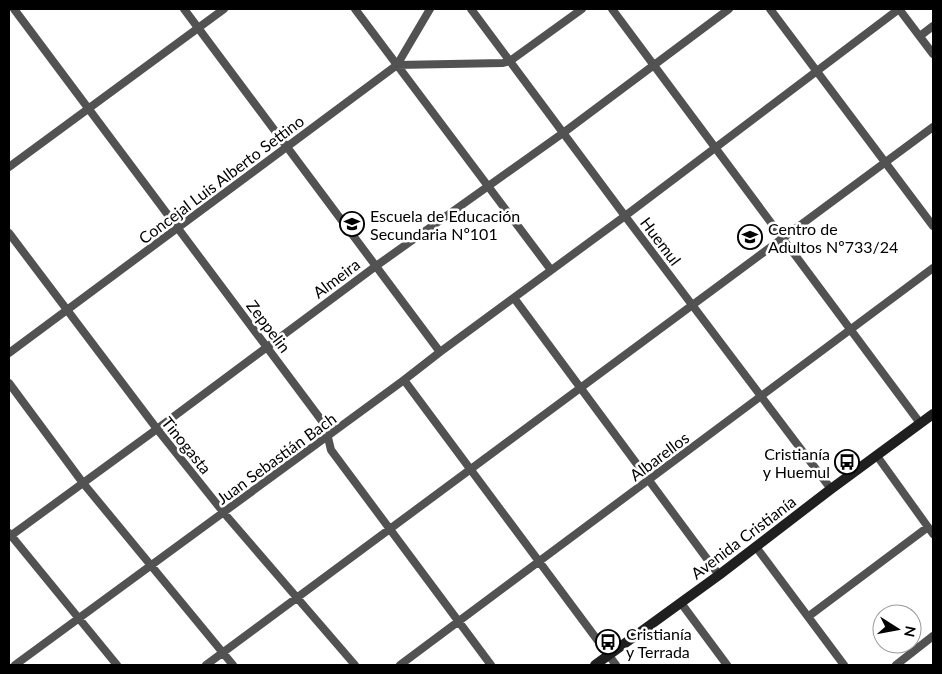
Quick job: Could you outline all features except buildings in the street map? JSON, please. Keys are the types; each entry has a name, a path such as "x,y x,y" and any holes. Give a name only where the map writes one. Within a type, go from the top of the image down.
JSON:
{"main road":[{"name":"Avenida Cristianía","path":"595,665 719,575 933,414"}],"street":[{"name":"Zeppelin","path":"14,9 325,425 331,450 491,665"},
{"path":"184,9 440,352"},
{"path":"9,167 224,9"},
{"path":"355,9 551,270"},
{"name":"Concejal Luis Alberto Settino","path":"9,353 397,65 430,9"},
{"name":"Huemul","path":"471,9 831,489"},
{"path":"397,65 499,64 510,61 582,9"},
{"path":"612,9 920,423"},
{"name":"Almeira","path":"9,535 157,429 376,266 563,133 729,9"},
{"path":"770,9 933,226"},
{"path":"899,9 933,54"},
{"name":"Juan Sebastián Bach","path":"14,665 404,380 899,9"},
{"path":"920,36 933,26"},
{"path":"206,665 933,127"},
{"name":"Tinogasta","path":"9,233 157,429 224,513 355,665"},
{"name":"Albarellos","path":"400,665 933,268"},
{"path":"514,298 719,575"},
{"path":"404,380 616,665"},
{"path":"9,383 83,483 233,665"},
{"path":"877,456 933,534"},
{"path":"809,616 928,527"},
{"path":"9,535 117,665"},
{"path":"756,547 844,665"},
{"path":"681,603 727,665"},
{"path":"896,665 933,636"}],"place":[{"name":"Escuela de Educación Secundaria Nº101","path":"352,224"},
{"name":"Centro de Adultos Nº733/24","path":"750,237"},
{"name":"Cristianía y Huemul","path":"847,462"},
{"name":"Cristianía y Terrada","path":"608,642"}]}
